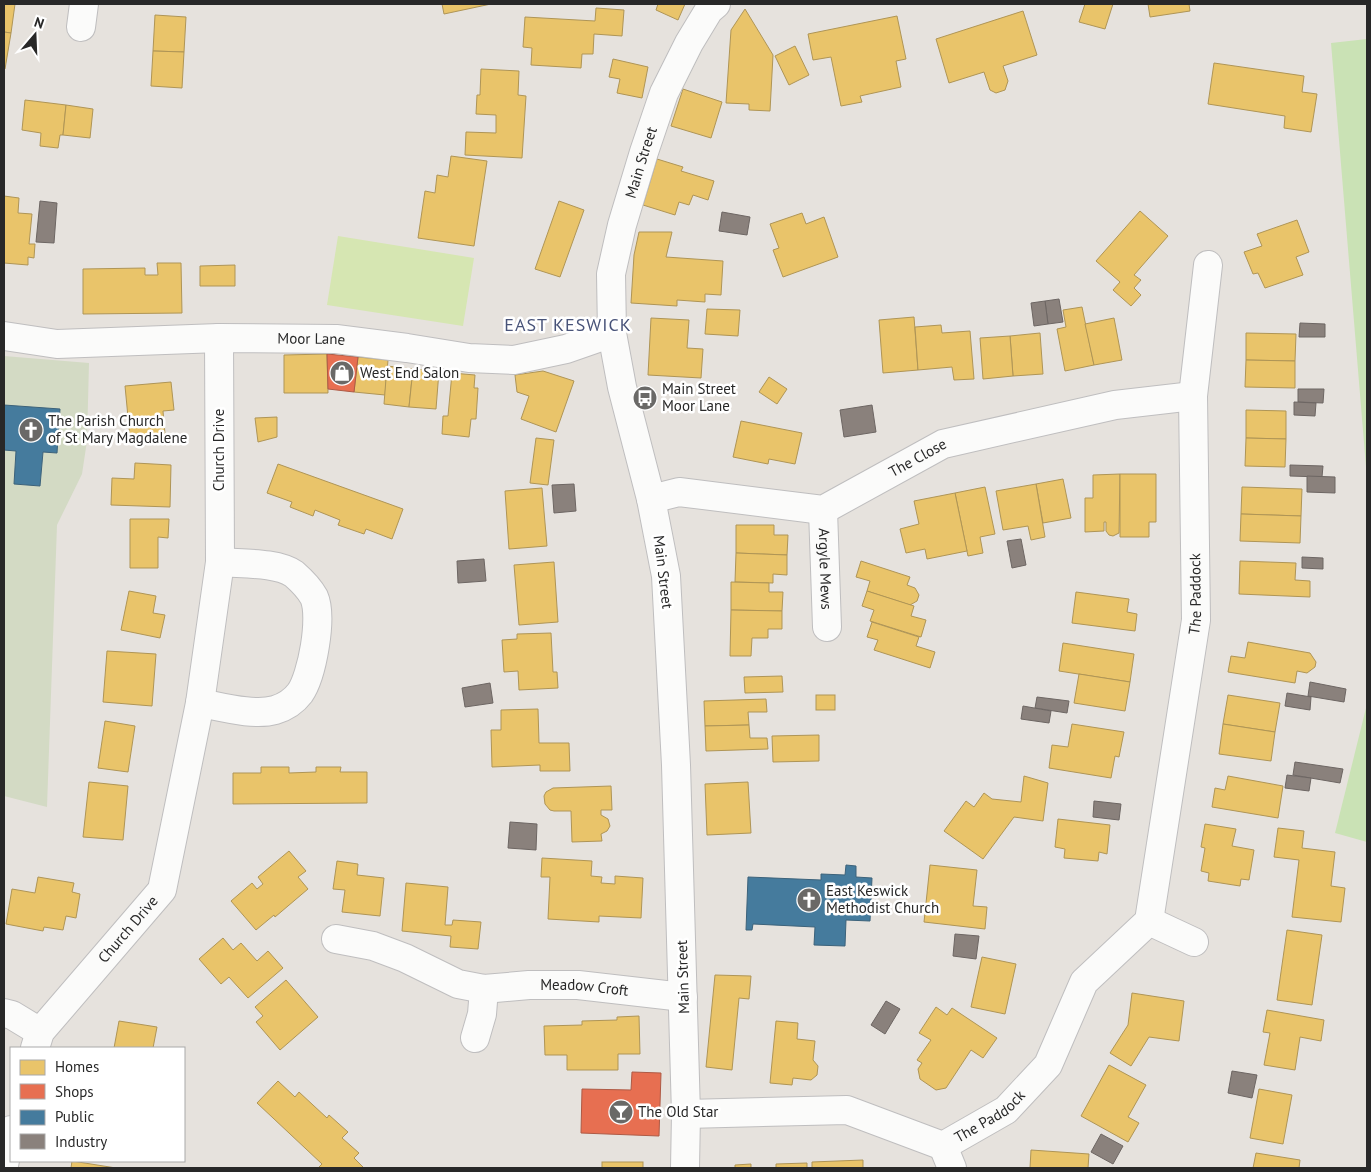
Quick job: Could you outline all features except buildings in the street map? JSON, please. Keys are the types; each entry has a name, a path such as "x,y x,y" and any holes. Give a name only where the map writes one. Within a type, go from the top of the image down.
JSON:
{"street":[{"name":"Main Street","path":"685,1168 686,1114 676,765 666,576 652,499 622,387 612,333 611,274 622,225 664,94 690,43 710,10 716,4"},
{"name":"The Paddock","path":"686,1114 847,1110 948,1157 1006,1110 1048,1065 1084,982 1149,922 1196,620 1193,396 1208,265"},
{"name":"Moor Lane","path":"4,336 57,344 219,338 336,339 469,358 514,360 566,349 612,333"},
{"name":"Church Drive","path":"38,1040 162,890 200,703 220,562 219,338"},
{"name":"The Close","path":"823,510 943,444 1115,405 1193,396"},
{"path":"652,499 679,492 823,510"},
{"name":"Argyle Mews","path":"823,510 827,627"},
{"path":"200,703 261,713 276,710 289,703 300,692 307,680 317,632 318,615 314,598 305,584 292,573 276,567 220,562"},
{"path":"1149,922 1194,942"},
{"name":"Meadow Croft","path":"336,939 373,946 405,958 458,984 484,989 529,985 578,985 683,997"},
{"path":"475,1038 482,1014 484,989"},
{"path":"4,1013 12,1015 38,1040"},
{"path":"4,1165 10,1135"}],"green space":[{"path":"1367,39 1367,479 1331,43"},
{"path":"338,236 474,258 463,326 327,305"},
{"path":"4,356 89,363 87,441 82,474 57,525 47,807 4,796 4,450 16,451 14,484 40,486 43,452 57,453 60,410 4,405"},
{"path":"1367,704 1367,842 1335,833"}],"place":[{"name":"West End Salon","path":"342,373"},
{"name":"Main Street Moor Lane","path":"645,398"},
{"name":"The Parish Church of St Mary Magdalene","path":"31,430"},
{"name":"East Keswick Methodist Church","path":"809,900"},
{"name":"The Old Star","path":"621,1112"}],"district":[{"name":"EAST KESWICK","path":"568,325"}]}
